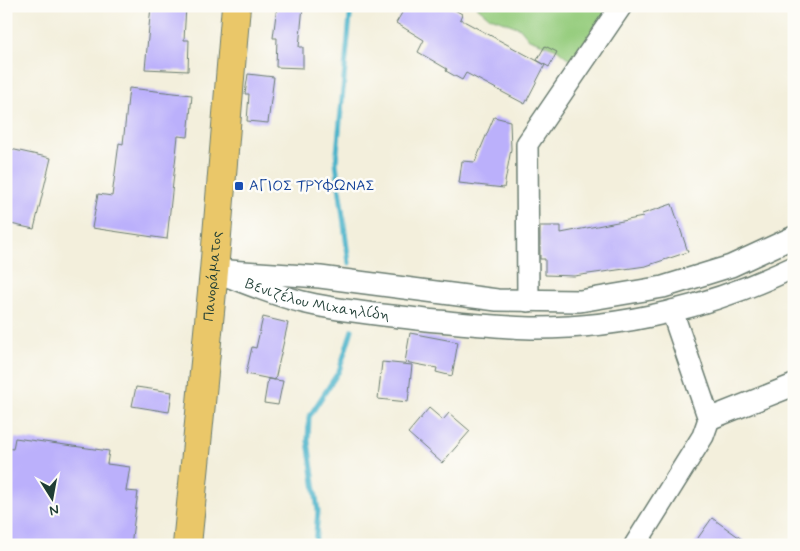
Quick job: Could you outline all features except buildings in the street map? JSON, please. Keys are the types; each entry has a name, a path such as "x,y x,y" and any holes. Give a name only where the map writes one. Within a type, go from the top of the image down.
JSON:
{"main road":[{"name":"Πανοράματος","path":"187,545 214,270 236,6"}],"street":[{"path":"528,301 527,144 621,6"},
{"name":"Βενιζέλου Μιχαηλίδη","path":"214,270 320,277 497,300 580,301 663,287 731,266 794,236"},
{"name":"Βενιζέλου Μιχαηλίδη","path":"214,270 270,292 307,303 374,314 463,324 532,328 598,324 672,311 747,287 794,266"},
{"path":"635,545 703,436 710,419 672,311"},
{"path":"710,419 794,385"}],"green space":[{"path":"366,6 396,6 382,13 369,13"},
{"path":"476,6 615,6 575,64 557,49 529,39 520,28 488,16"}],"waterway":[{"path":"349,263 336,163 351,6"},
{"path":"315,545 318,511 308,441 309,417 339,371 352,330"}],"place":[{"name":"ΑΓΙΟΣ ΤΡΥΦΩΝΑΣ","path":"239,186"}]}
